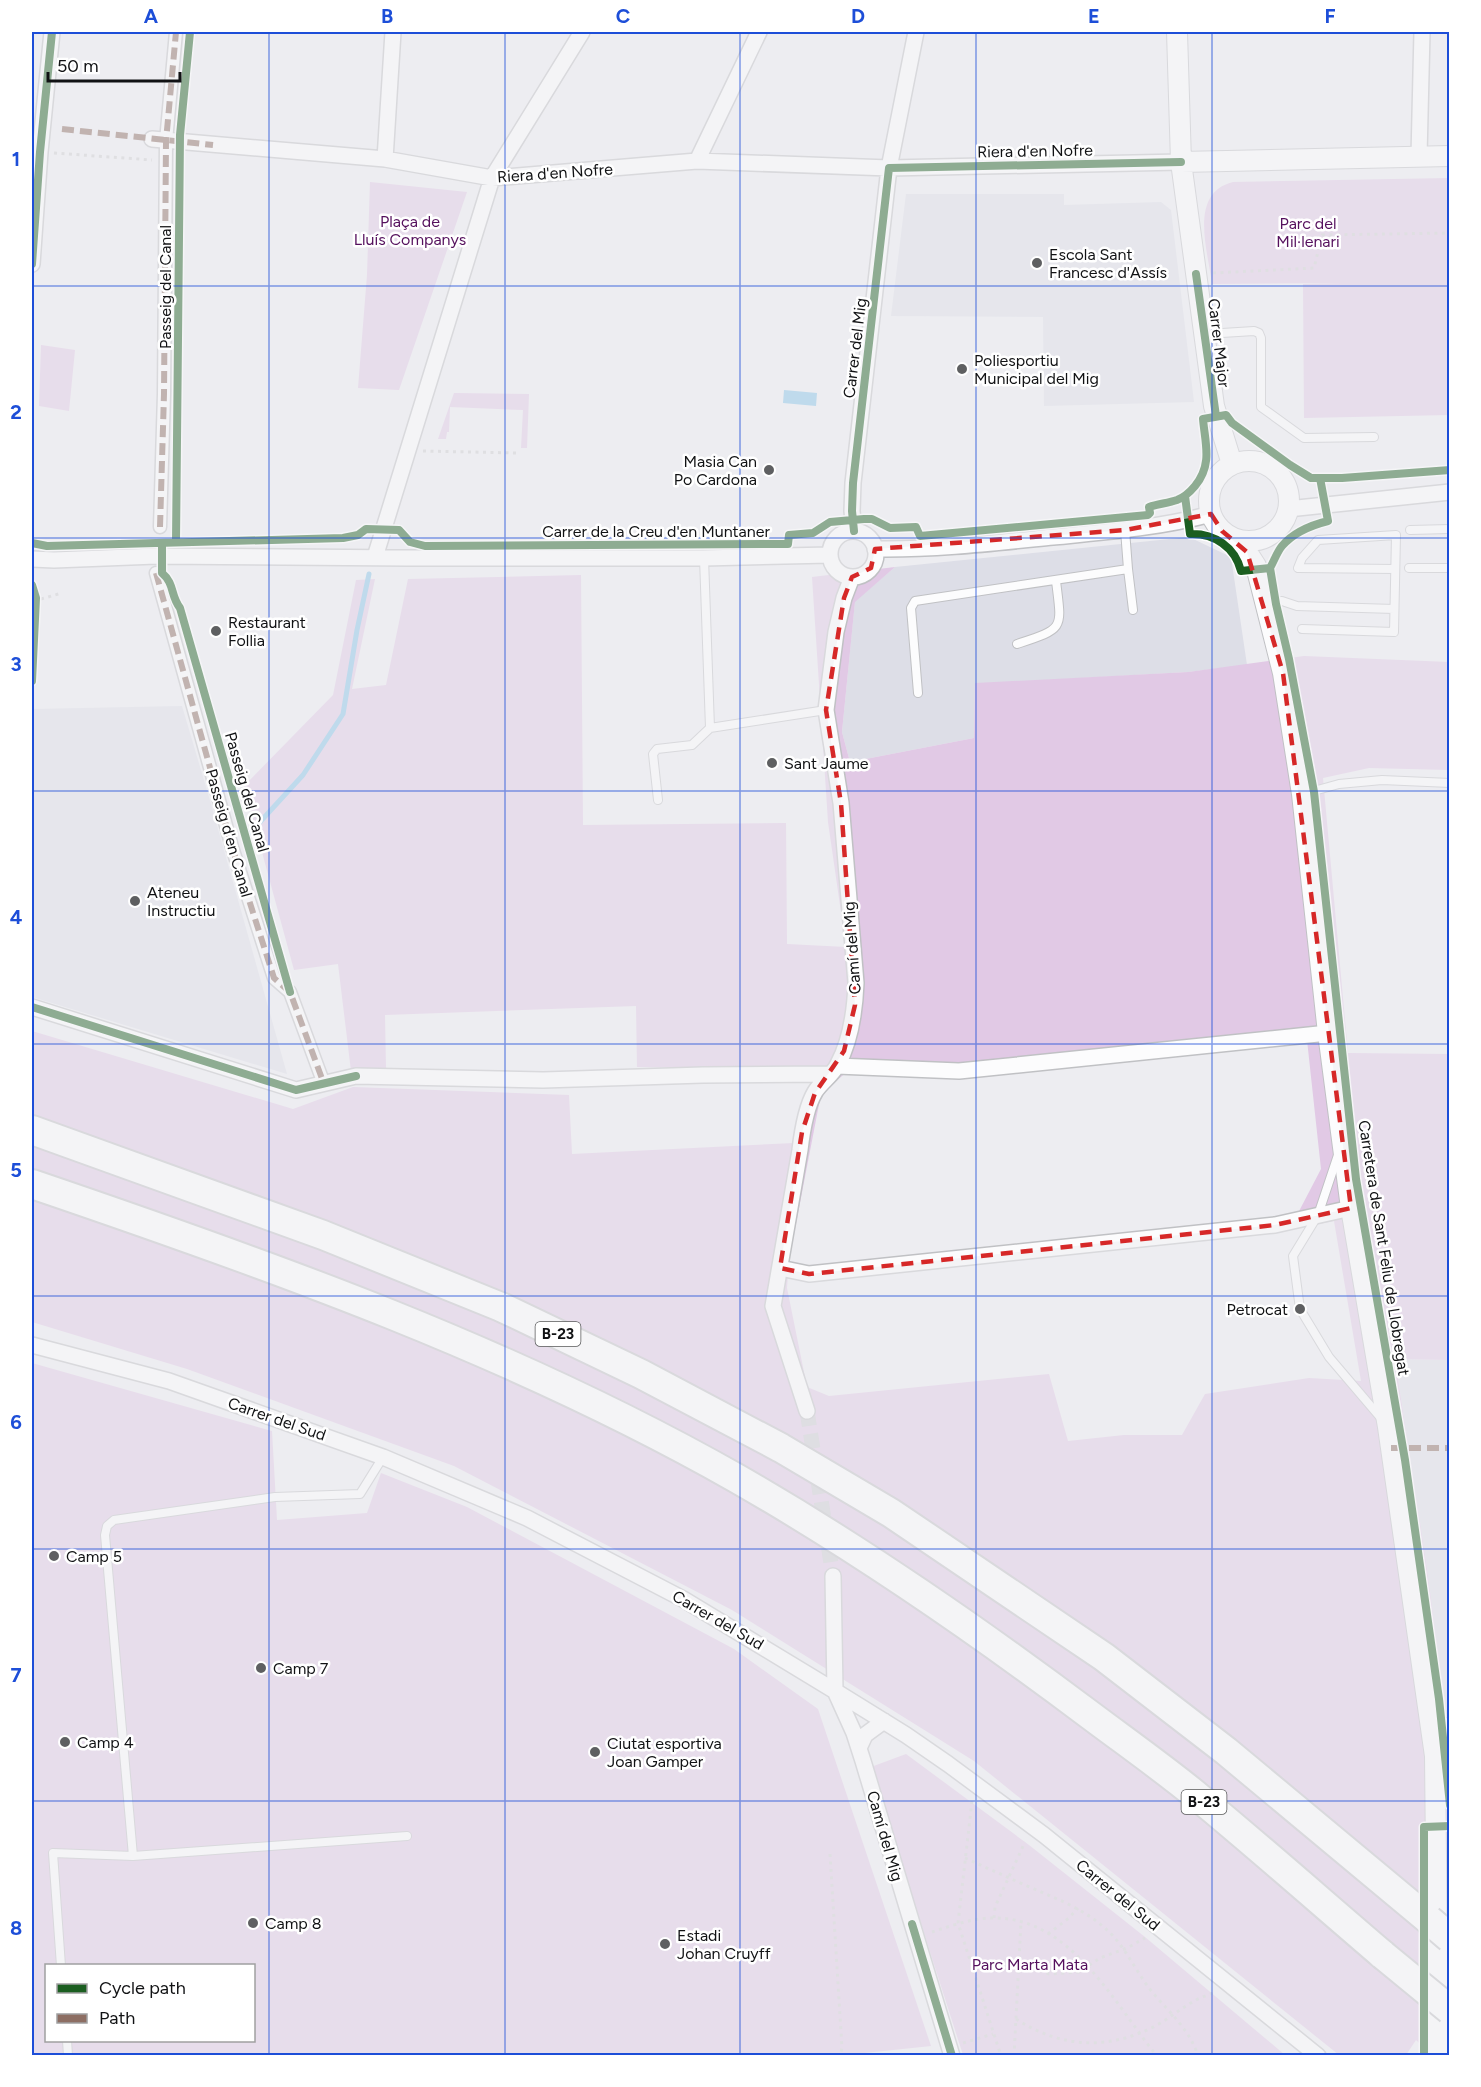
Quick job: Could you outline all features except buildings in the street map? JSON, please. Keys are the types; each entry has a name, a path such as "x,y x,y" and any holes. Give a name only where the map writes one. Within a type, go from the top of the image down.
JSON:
{"highway":[{"name":"B-23","path":"32,1130 323,1235 501,1307 641,1374 782,1448 891,1512 1104,1657 1226,1751 1443,1930"},
{"name":"B-23","path":"32,1184 312,1282 425,1328 524,1370 638,1426 734,1477 836,1538 1016,1659 1195,1794 1449,2010"}],"street":[{"path":"32,264 40,152 37,134 52,32"},
{"name":"Passeig del Canal","path":"160,527 164,394 166,160 159,140 176,32"},
{"path":"385,159 393,32"},
{"path":"375,557 492,178 582,32"},
{"path":"697,161 759,32"},
{"name":"Carrer del Mig","path":"854,531 853,483 889,168 916,32"},
{"name":"Carrer Major","path":"1177,32 1181,162 1214,406 1232,464"},
{"path":"1419,156 1422,32"},
{"name":"Riera d'en Nofre","path":"159,140 385,159 492,178 697,161 889,168 1449,156"},
{"path":"1251,461 1274,470 1285,485 1289,499 1288,509 1281,525 1271,534 1249,541 1230,537 1218,527 1211,514 1209,497 1212,485 1219,474 1232,464 1251,461"},
{"path":"1288,509 1449,492"},
{"path":"875,549 914,549 1125,530 1181,522 1211,514"},
{"path":"854,531 864,534 871,540 875,549 876,556 871,568 859,576 852,577 834,568 830,555 835,539 844,533 854,531"},
{"path":"1256,566 1260,552 1271,534"},
{"name":"Carretera de Sant Feliu de Llobregat","path":"1230,537 1247,552 1256,566 1283,673 1302,794 1328,1033 1351,1208 1440,1722 1435,1756 1438,2055"},
{"name":"Carrer de la Creu d'en Muntaner","path":"32,559 156,556 704,558 830,555"},
{"name":"Passeig d'en Canal","path":"156,573 232,847 274,978 290,992 324,1084"},
{"name":"Camí del Mig","path":"807,1411 773,1306 802,1132 814,1093 834,1070 844,1051 855,1005 856,983 841,803 826,710 836,632 844,598 852,577"},
{"path":"32,1007 296,1090 356,1076 543,1080 834,1070 958,1071 1328,1033"},
{"path":"780,1268 809,1274 1275,1225 1351,1208"},
{"name":"Carrer del Sud","path":"32,1345 169,1381 383,1457 526,1518 662,1588 884,1721 980,1788 1157,1925 1318,2055"},
{"name":"Camí del Mig","path":"833,1576 835,1691 859,1748 914,1930 954,2050"},
{"path":"859,1748 866,1736 884,1721"}],"lane":[{"path":"1204,334 1254,331 1259,333 1261,338 1261,407 1300,436 1374,437"},
{"path":"1410,530 1449,529"},
{"path":"1125,530 1133,610"},
{"path":"1302,629 1394,632 1395,568 1395,535 1318,540 1302,558 1298,568 1395,568"},
{"path":"704,558 710,729"},
{"path":"918,693 911,608 915,601 1056,581 1128,568"},
{"path":"1409,568 1449,568"},
{"path":"1017,644 1050,633 1057,626 1060,617 1056,581"},
{"path":"1264,603 1282,601 1296,606 1394,609"},
{"path":"658,800 653,754 657,749 692,745 710,729 826,710"},
{"path":"1302,794 1339,784 1382,780 1449,783"},
{"path":"1342,1142 1318,1215 1293,1256 1300,1309 1329,1357 1388,1427"},
{"path":"133,1856 105,1535 107,1526 114,1520 275,1497 360,1494 383,1457"},
{"path":"61,1964 52,1853 133,1856 407,1836"}],"path":[{"path":"40,152 166,160"},
{"path":"1196,274 1314,268 1322,235 1449,233"},
{"path":"406,451 517,453"},
{"path":"32,585 36,598 36,623 32,681"},
{"path":"41,599 62,593"},
{"path":"980,1788 971,1803 958,1923 1000,2055"},
{"path":"994,1918 995,1908 1034,1828"},
{"path":"830,1854 842,2037 840,2055"},
{"path":"965,1858 1078,1908 1113,1936 1151,1991 1187,2031 1198,2055"},
{"path":"1048,1934 1078,1908"},
{"path":"914,1930 994,1918 1038,1927 1089,1967 1157,2055"},
{"path":"1014,2055 1021,1922"},
{"path":"1019,1961 1049,1974 1079,1972 1100,1958 1145,1937 1157,1925"},
{"path":"1016,2019 1048,2037 1090,2043 1108,2041 1139,2033 1172,2016 1199,1998 1213,1993 1225,1980"},
{"path":"959,2055 954,2050 993,2034"}],"highlighted area":[{"path":"1211,514 1222,531 1247,552 1283,673 1351,1208 1275,1225 809,1274 780,1268 802,1132 815,1093 844,1051 855,1005 841,803 826,710 844,598 852,577 871,568 875,549 1125,530"}],"shaded area":[{"name":"Escola Sant Francesc d'Assís","path":"906,194 1064,194 1064,205 1161,202 1171,210 1194,402 1044,406 1043,317 891,316"},
{"path":"1189,537 1231,557 1247,665 1188,672 975,684 974,738 850,762 842,732 855,601 895,567"},
{"name":"Ateneu Instructiu","path":"182,706 287,1074 32,997 33,709"},
{"path":"1395,1359 1449,1360 1449,1734 1426,1561"}],"green space":[{"name":"Parc del Mil·lenari","path":"1449,178 1449,415 1304,418 1303,284 1343,283 1212,284 1204,225 1210,198 1219,188 1233,182"},
{"name":"Plaça de Lluís Companys","path":"370,182 467,192 399,390 358,388 367,275"},
{"path":"41,345 75,350 69,411 39,406"},
{"path":"454,393 529,394 527,448 521,448 523,410 450,407 449,432 447,432 446,439 438,439"},
{"path":"895,567 855,602 842,732 850,762 974,738 975,683 1188,672 1304,656 1449,662 1449,770 1369,768 1323,778 1348,1053 1449,1054 1449,1360 1395,1359 1426,1561 1449,1734 1449,2055 1432,2055 1416,2040 1406,2055 1339,2055 974,1761 732,1610 454,1466 187,1369 32,1322 32,1031 293,1109 353,1087 569,1095 572,1154 794,1143 816,1069 637,1067 636,1006 385,1015 386,1069 351,1071 338,964 294,970 244,786 333,695 356,580 375,579 352,689 386,685 408,579 581,575 583,825 786,823 787,944 846,947 828,822 812,577","holes":["1307,1040 1321,1169 1297,1215 1299,1228 1334,1221 1361,1381 1309,1378 1205,1394 1182,1435 1124,1435 1068,1441 1049,1374 829,1396 807,1387 787,1288 789,1260 821,1094 848,1071"]},
{"name":"Ciutat esportiva Joan Gamper","path":"32,1363 272,1431 277,1520 367,1513 381,1473 467,1507 734,1649 818,1709 931,2046 855,2054 854,2056 32,2055"},
{"name":"Parc Marta Mata","path":"906,1754 1029,1845 1145,1937 1285,2055 963,2055 871,1767"}],"water":[{"path":"784,390 817,393 816,406 783,403"}],"waterway":[{"path":"248,835 303,775 343,714 369,574"}],"tunnel":[{"path":"807,1411 833,1576"}],"marked path":[{"path":"160,527 164,394 166,141 176,32"},
{"path":"62,129 213,145"},
{"path":"156,573 232,847 274,978 290,992 324,1084"},
{"path":"1391,1448 1450,1448"}],"cycle path":[{"path":"32,264 52,32"},
{"path":"176,542 180,135 190,32"},
{"path":"854,531 853,483 889,168 1181,162"},
{"path":"1196,274 1216,416"},
{"path":"32,543 47,546 343,538 358,535 366,529 399,530 410,542 425,546 788,544 789,535 813,533 830,522 864,519 872,519 890,528 916,527 920,536 1148,515 1149,507 1180,499 1195,486 1201,478 1206,461 1203,419 1226,415 1232,423 1311,478 1450,470"},
{"path":"1270,568 1286,541 1309,527 1328,521 1320,478"},
{"path":"1185,496 1190,534 1207,536 1229,548 1241,571 1270,568"},
{"path":"162,543 162,573 169,581 180,608 290,992"},
{"path":"1270,568 1314,792 1356,1179 1405,1460 1439,1699 1450,1805"},
{"path":"32,585 36,598 32,681"},
{"path":"32,1007 296,1090 356,1076"},
{"path":"1424,2056 1424,1827 1450,1826"},
{"path":"912,1924 952,2056"}],"place":[{"name":"Escola Sant Francesc d'Assís","path":"1037,263"},
{"name":"Poliesportiu Municipal del Mig","path":"962,369"},
{"name":"Masia Can Po Cardona","path":"769,470"},
{"name":"Restaurant Follia","path":"216,631"},
{"name":"Sant Jaume","path":"772,763"},
{"name":"Ateneu Instructiu","path":"135,901"},
{"name":"Petrocat","path":"1300,1309"},
{"name":"Camp 5","path":"54,1556"},
{"name":"Camp 7","path":"261,1668"},
{"name":"Camp 4","path":"65,1742"},
{"name":"Ciutat esportiva Joan Gamper","path":"595,1752"},
{"name":"Camp 8","path":"253,1923"},
{"name":"Estadi Johan Cruyff","path":"665,1944"}]}
